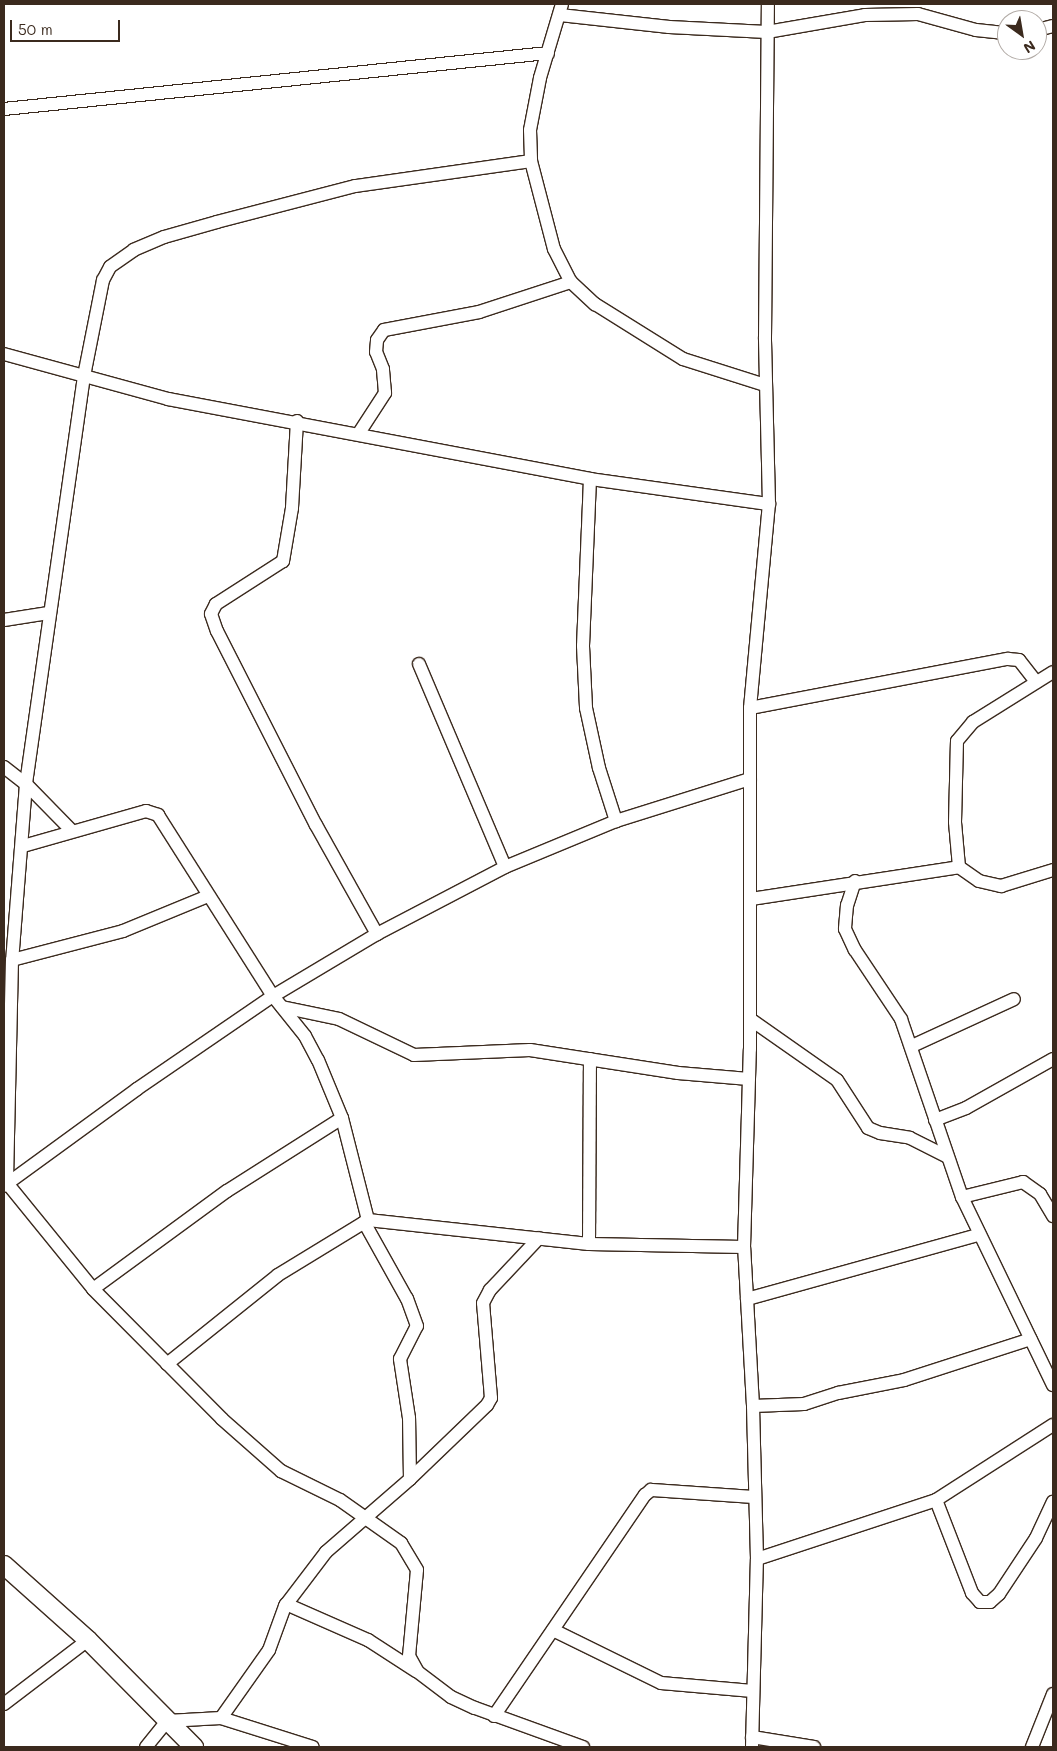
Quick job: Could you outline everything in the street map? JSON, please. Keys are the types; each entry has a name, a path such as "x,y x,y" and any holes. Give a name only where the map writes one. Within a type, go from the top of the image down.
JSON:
{"street":[{"path":"768,4 765,384 768,504 750,708 750,1019 744,1247 753,1406 757,1559 752,1742 814,1747"},
{"path":"765,384 683,359 595,304 571,282 554,249 530,161 530,130 548,53 561,9 669,27 767,32 865,15 918,14 976,30 997,32"},
{"path":"4,109 548,53"},
{"path":"418,1672 409,1656 417,1570 401,1543 365,1516 281,1471 222,1419 93,1289 5,1185 5,1135 12,960 18,869 23,846 26,784 41,689 48,613 84,376 103,280 110,267 134,250 164,237 356,186 530,161"},
{"path":"359,433 386,393 383,369 376,352 377,340 384,330 479,312 571,282"},
{"path":"4,354 168,399 297,421 590,479 768,504"},
{"path":"297,421 292,508 283,561 216,604 212,614 217,631 316,825 377,934"},
{"path":"590,479 584,646 586,708 599,768 616,821"},
{"path":"4,620 48,613"},
{"path":"750,708 1008,659 1019,660 1036,682"},
{"path":"419,664 505,868"},
{"path":"960,867 955,822 957,741 973,722 1053,672"},
{"path":"4,768 26,784 72,831"},
{"path":"5,1185 136,1089 273,996 377,934 505,868 616,821 750,779"},
{"path":"23,846 72,831 152,811 169,830 208,896 273,996 318,1060 342,1118 366,1221 407,1299 416,1326 400,1359 409,1418 410,1479"},
{"path":"751,899 855,881 960,867 979,881 1002,886 1053,870"},
{"path":"855,881 847,905 845,928 855,950 901,1019 912,1046 962,1197 978,1235 1053,1384"},
{"path":"12,960 123,931 208,896"},
{"path":"912,1046 1014,998"},
{"path":"282,1007 339,1019 414,1056 530,1050 678,1073 749,1079"},
{"path":"750,1019 837,1080 868,1128 880,1134 910,1138 948,1157"},
{"path":"589,1244 590,1059"},
{"path":"935,1120 966,1108 1053,1059"},
{"path":"93,1289 227,1191 342,1118"},
{"path":"962,1197 1023,1182 1040,1194 1053,1216"},
{"path":"167,1364 278,1276 366,1221 589,1244 744,1247"},
{"path":"747,1299 978,1235"},
{"path":"221,1718 269,1650 286,1604 326,1552 365,1516 410,1479 487,1406 491,1398 483,1303 490,1290 539,1238"},
{"path":"753,1406 804,1404 838,1393 904,1380 1031,1340"},
{"path":"757,1559 936,1500 1053,1425"},
{"path":"494,1716 637,1504 651,1490 755,1497"},
{"path":"936,1500 972,1593 980,1602 990,1602 999,1594 1036,1538 1053,1502"},
{"path":"4,1565 88,1640 194,1747"},
{"path":"286,1604 368,1640 418,1672 451,1697 494,1716 583,1747"},
{"path":"553,1630 661,1684 753,1691"},
{"path":"4,1704 88,1640"},
{"path":"1032,1747 1053,1694"},
{"path":"146,1747 168,1721 221,1718 312,1747"}]}
